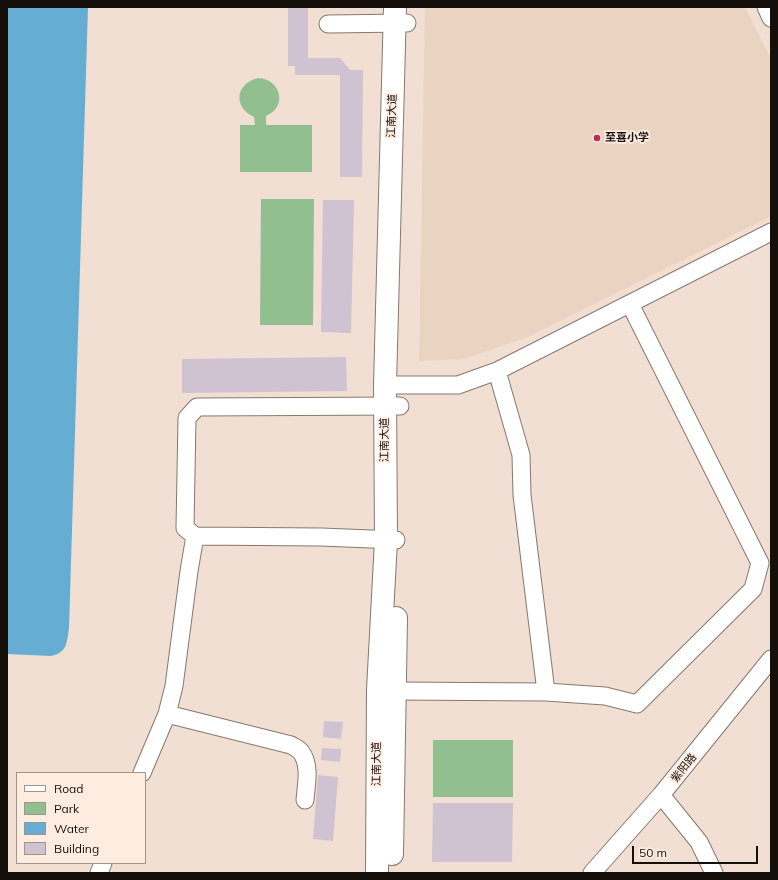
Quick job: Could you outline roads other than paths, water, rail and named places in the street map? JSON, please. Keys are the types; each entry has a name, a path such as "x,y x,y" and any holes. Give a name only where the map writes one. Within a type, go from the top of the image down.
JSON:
{"main road":[{"name":"江南大道","path":"391,873 395,691 391,540 392,385 401,15"},
{"name":"江南大道","path":"377,873 378,690 391,540"}],"street":[{"path":"766,7 771,18"},
{"path":"328,24 401,15"},
{"path":"392,385 458,385 497,371 771,232"},
{"path":"395,691 546,692 605,696 637,704 753,589 760,563 630,304"},
{"path":"497,371 521,455 522,496 546,692"},
{"path":"391,540 321,537 195,536 185,528 187,418 197,407 392,406"},
{"path":"142,772 167,714 174,686 195,536"},
{"name":"紫阳路","path":"592,873 661,796 771,659"},
{"path":"167,714 291,745 301,752 306,761 307,774 305,800"},
{"path":"661,796 699,842 714,873"},
{"path":"98,873 102,864"}],"water":[{"path":"7,7 88,7 69,628 67,642 63,650 56,655 51,656 7,654"}],"place":[{"name":"至喜小学","path":"597,138"}]}
